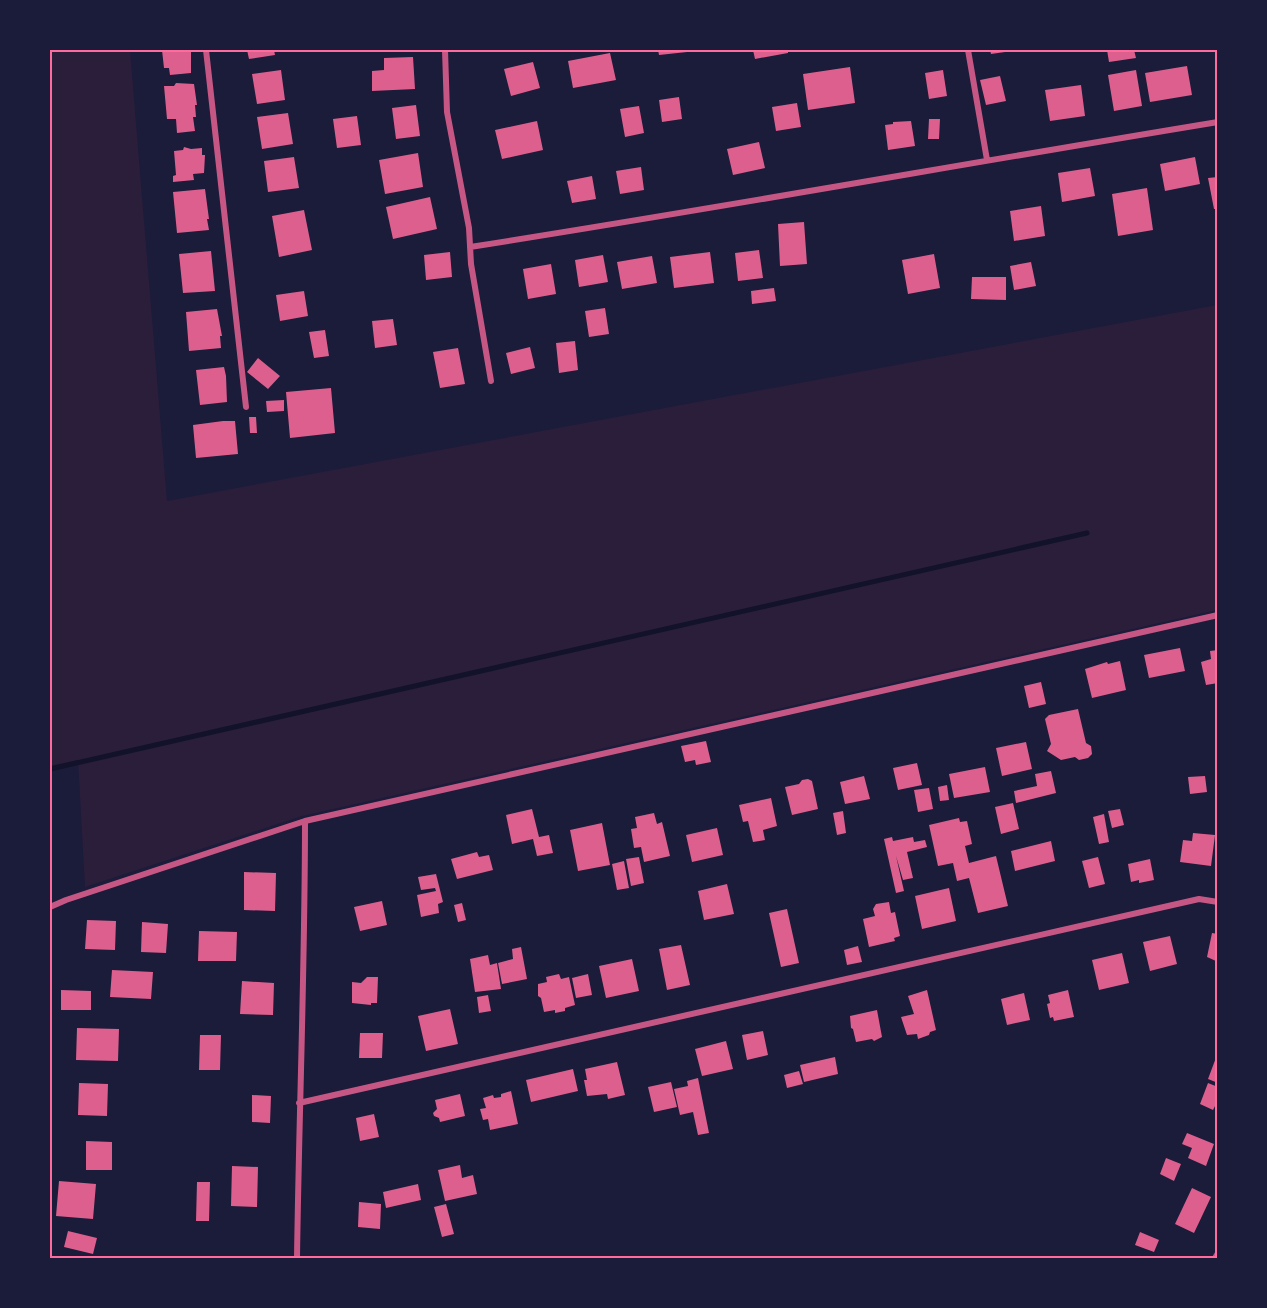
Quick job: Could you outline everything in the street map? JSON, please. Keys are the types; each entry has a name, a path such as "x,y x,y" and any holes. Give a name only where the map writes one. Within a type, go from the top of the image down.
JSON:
{"street":[{"path":"206,50 246,407"},
{"path":"445,50 447,112 469,228 491,381"},
{"path":"968,50 987,160"},
{"path":"470,247 1218,122"},
{"path":"50,907 305,821 1218,615"},
{"path":"297,1258 299,1103 305,945 305,821"},
{"path":"299,1103 1187,901 1199,899 1218,903"},
{"path":"1215,1258 1218,1253"}],"shaded area":[{"path":"50,50 130,50 167,501 1217,305 1217,610 302,816 85,887 78,760 50,766"}],"building":[{"path":"162,50 191,50 191,73 170,75 169,68 164,68"},
{"path":"247,50 274,50 275,55 249,59"},
{"path":"658,50 686,50 687,52 659,55"},
{"path":"753,50 788,50 788,53 755,59"},
{"path":"990,50 1012,50 1012,51 991,54"},
{"path":"1107,50 1134,50 1136,58 1109,62"},
{"path":"610,53 616,80 573,88 568,61"},
{"path":"413,57 415,89 372,91 372,71 384,70 384,58"},
{"path":"533,62 540,88 511,96 504,69"},
{"path":"1187,66 1192,95 1150,102 1145,73"},
{"path":"850,67 855,103 808,110 803,74"},
{"path":"281,70 285,100 257,104 252,74"},
{"path":"943,70 947,96 929,99 925,73"},
{"path":"1136,70 1142,106 1114,111 1108,75"},
{"path":"1000,76 1006,101 986,105 980,80"},
{"path":"176,83 194,84 197,105 195,105 196,117 193,117 195,131 177,133 176,119 167,119 164,86 174,86"},
{"path":"1081,85 1085,116 1050,121 1045,90"},
{"path":"679,97 682,119 662,122 659,100"},
{"path":"797,103 801,127 776,131 772,107"},
{"path":"416,105 420,136 396,139 392,108"},
{"path":"639,106 644,133 625,137 620,109"},
{"path":"288,113 293,144 262,149 257,117"},
{"path":"357,116 361,145 337,148 333,119"},
{"path":"929,119 940,119 939,139 928,139"},
{"path":"537,121 543,150 502,159 495,130"},
{"path":"911,121 915,146 888,150 885,125"},
{"path":"759,142 765,168 733,175 727,149"},
{"path":"184,147 202,148 202,155 205,155 204,173 193,174 194,180 173,182 173,176 176,175 174,151 183,150"},
{"path":"418,153 423,187 385,194 379,160"},
{"path":"294,157 299,188 268,192 264,161"},
{"path":"1195,157 1200,184 1165,191 1160,164"},
{"path":"641,167 644,190 620,194 616,171"},
{"path":"1090,168 1095,196 1062,202 1058,173"},
{"path":"592,176 596,199 572,203 567,181"},
{"path":"1218,177 1218,209 1214,209 1208,178"},
{"path":"1147,188 1153,230 1118,236 1112,194"},
{"path":"205,189 209,230 177,233 173,192"},
{"path":"430,197 437,229 393,239 386,207"},
{"path":"1041,206 1045,236 1014,241 1010,211"},
{"path":"304,210 312,250 279,257 272,216"},
{"path":"804,222 807,264 780,266 778,224"},
{"path":"759,250 763,278 738,281 735,253"},
{"path":"211,251 215,291 183,293 179,254"},
{"path":"450,252 452,277 426,280 424,255"},
{"path":"710,252 714,283 674,288 670,257"},
{"path":"934,254 940,288 908,294 902,260"},
{"path":"603,255 608,282 579,287 575,260"},
{"path":"652,256 657,283 622,289 617,262"},
{"path":"1031,262 1036,286 1014,290 1010,266"},
{"path":"551,264 556,294 528,299 523,269"},
{"path":"972,277 1006,277 1006,300 971,299"},
{"path":"774,288 776,301 752,304 751,291"},
{"path":"304,291 308,316 280,321 276,295"},
{"path":"605,308 609,334 589,337 585,311"},
{"path":"217,309 222,336 220,336 221,348 189,351 186,312"},
{"path":"393,319 397,345 375,348 372,321"},
{"path":"325,330 329,356 314,358 309,332"},
{"path":"575,341 578,370 559,373 556,343"},
{"path":"530,347 535,368 511,374 506,353"},
{"path":"458,348 465,384 440,388 433,352"},
{"path":"258,358 280,376 268,389 247,372"},
{"path":"224,367 227,402 200,405 196,370"},
{"path":"331,388 335,433 290,438 286,392"},
{"path":"284,400 284,411 267,412 266,401"},
{"path":"249,417 256,417 257,433 250,433"},
{"path":"235,421 238,454 196,458 193,425"},
{"path":"1180,648 1185,671 1149,678 1144,655"},
{"path":"1218,650 1218,683 1206,685 1201,662 1211,659 1210,651"},
{"path":"1120,661 1126,690 1092,698 1085,669 1107,662 1108,664"},
{"path":"1041,682 1046,704 1029,708 1024,686"},
{"path":"1078,709 1086,743 1091,746 1092,754 1088,758 1079,760 1075,757 1061,760 1047,751 1051,744 1045,719 1049,715"},
{"path":"706,741 711,762 696,765 695,760 685,762 681,746"},
{"path":"1026,742 1032,769 1002,776 996,748"},
{"path":"917,763 922,785 898,790 893,768"},
{"path":"985,767 990,792 954,798 949,774"},
{"path":"1051,771 1056,793 1016,803 1014,791 1037,786 1035,774"},
{"path":"864,776 870,799 845,804 840,782"},
{"path":"1205,776 1207,792 1190,794 1188,777"},
{"path":"808,779 812,781 818,809 792,815 785,787"},
{"path":"947,785 949,800 940,801 938,787"},
{"path":"929,788 933,809 918,812 914,790"},
{"path":"771,798 777,826 763,830 765,840 753,842 748,821 743,822 739,805"},
{"path":"1013,803 1019,829 1001,834 995,807"},
{"path":"532,809 539,837 549,835 553,853 537,856 533,839 512,844 506,815"},
{"path":"1120,809 1124,825 1112,828 1108,811"},
{"path":"843,811 846,833 837,835 833,813"},
{"path":"654,813 657,824 662,822 670,856 644,862 641,847 634,848 631,829 637,828 635,817"},
{"path":"1104,814 1109,842 1099,844 1093,817"},
{"path":"959,818 960,822 967,821 972,844 965,846 969,863 996,856 1008,906 978,913 969,878 957,881 953,863 938,866 929,825"},
{"path":"602,823 610,865 578,871 570,830"},
{"path":"717,828 723,855 692,862 686,835"},
{"path":"1193,833 1215,835 1211,866 1180,862 1183,840 1192,841"},
{"path":"892,837 893,841 913,837 914,842 925,840 927,847 907,852 913,878 903,880 896,856 904,891 896,893 884,839"},
{"path":"1051,841 1055,861 1015,871 1011,851"},
{"path":"477,852 479,857 489,855 493,870 457,879 451,859"},
{"path":"639,857 644,883 631,886 626,859"},
{"path":"1098,857 1105,884 1089,888 1082,861"},
{"path":"1150,859 1154,880 1131,882 1128,864"},
{"path":"624,861 629,888 617,890 612,864"},
{"path":"244,872 276,873 275,911 244,910"},
{"path":"436,874 443,902 438,904 439,913 421,917 417,895 436,891 435,888 421,890 418,877"},
{"path":"727,884 734,914 704,920 698,891"},
{"path":"949,888 956,921 922,929 915,896"},
{"path":"382,901 387,925 360,931 354,907"},
{"path":"889,902 891,913 895,912 900,936 894,938 895,941 869,947 863,919 875,916 873,909 876,904"},
{"path":"462,903 466,920 458,922 454,905"},
{"path":"787,909 799,963 781,967 769,913"},
{"path":"87,920 116,921 115,950 85,949"},
{"path":"142,922 168,924 166,953 141,952"},
{"path":"199,931 237,932 236,961 198,961"},
{"path":"1212,933 1218,934 1216,961 1207,957"},
{"path":"1170,936 1177,964 1150,971 1143,942"},
{"path":"681,945 690,985 667,990 659,949"},
{"path":"858,946 862,962 847,965 844,950"},
{"path":"521,947 527,979 502,984 498,963 513,959 512,949"},
{"path":"1122,953 1129,983 1099,990 1092,960"},
{"path":"488,955 490,965 497,963 501,989 475,992 470,959"},
{"path":"632,959 639,991 606,998 599,966"},
{"path":"112,970 153,972 151,999 110,997"},
{"path":"559,974 561,979 569,977 575,1005 565,1008 565,1011 544,1012 541,998 538,996 538,984 547,982 546,977"},
{"path":"588,974 592,995 576,998 572,978"},
{"path":"367,977 378,977 377,1003 371,1003 371,1005 352,1003 352,982 361,983"},
{"path":"242,981 274,983 273,1015 240,1014"},
{"path":"61,990 91,991 91,1010 61,1010"},
{"path":"927,990 936,1030 918,1039 917,1034 907,1035 901,1017 914,1014 908,996"},
{"path":"1068,990 1074,1017 1054,1021 1053,1017 1050,1018 1048,995"},
{"path":"1024,993 1030,1020 1007,1025 1001,999"},
{"path":"488,995 491,1011 479,1013 477,997"},
{"path":"450,1009 458,1044 426,1051 418,1016"},
{"path":"877,1010 882,1037 874,1041 872,1039 856,1042 850,1016"},
{"path":"77,1028 119,1029 118,1061 76,1060"},
{"path":"763,1031 768,1055 747,1060 742,1035"},
{"path":"360,1033 383,1033 382,1058 359,1058"},
{"path":"200,1035 221,1035 220,1070 199,1070"},
{"path":"726,1041 733,1069 702,1076 695,1049"},
{"path":"1218,1055 1218,1083 1208,1079"},
{"path":"835,1057 838,1074 804,1082 800,1065"},
{"path":"617,1062 625,1095 608,1099 607,1094 587,1096 584,1080 587,1080 585,1069"},
{"path":"573,1069 578,1091 531,1102 526,1080"},
{"path":"799,1071 803,1084 787,1088 784,1075"},
{"path":"698,1078 709,1133 698,1135 693,1112 680,1115 674,1089 688,1086 687,1081"},
{"path":"671,1082 677,1107 654,1112 648,1087"},
{"path":"79,1083 108,1084 107,1116 78,1115"},
{"path":"1208,1083 1218,1087 1218,1100 1213,1110 1200,1104"},
{"path":"511,1091 518,1124 490,1130 488,1119 483,1120 480,1109 486,1108 483,1098 493,1095 494,1098 501,1097 501,1094"},
{"path":"460,1094 465,1116 440,1122 433,1113 437,1109 435,1100"},
{"path":"252,1095 271,1096 270,1123 252,1122"},
{"path":"374,1114 379,1137 360,1141 356,1118"},
{"path":"1187,1133 1214,1144 1206,1166 1188,1158 1192,1148 1182,1144"},
{"path":"86,1141 112,1142 112,1170 86,1170"},
{"path":"1166,1158 1181,1164 1174,1181 1160,1174"},
{"path":"460,1165 462,1178 473,1175 477,1194 445,1201 438,1170"},
{"path":"232,1166 258,1167 257,1207 231,1206"},
{"path":"59,1181 96,1184 93,1219 56,1216"},
{"path":"197,1182 210,1182 209,1221 196,1221"},
{"path":"418,1184 421,1200 386,1208 383,1192"},
{"path":"1192,1188 1211,1197 1194,1233 1175,1224"},
{"path":"359,1202 381,1204 380,1229 358,1227"},
{"path":"446,1204 454,1234 442,1237 434,1207"},
{"path":"68,1231 97,1238 93,1254 64,1247"},
{"path":"1140,1232 1159,1240 1154,1252 1135,1245"}],"waterway":[{"path":"50,769 1087,533"}]}
